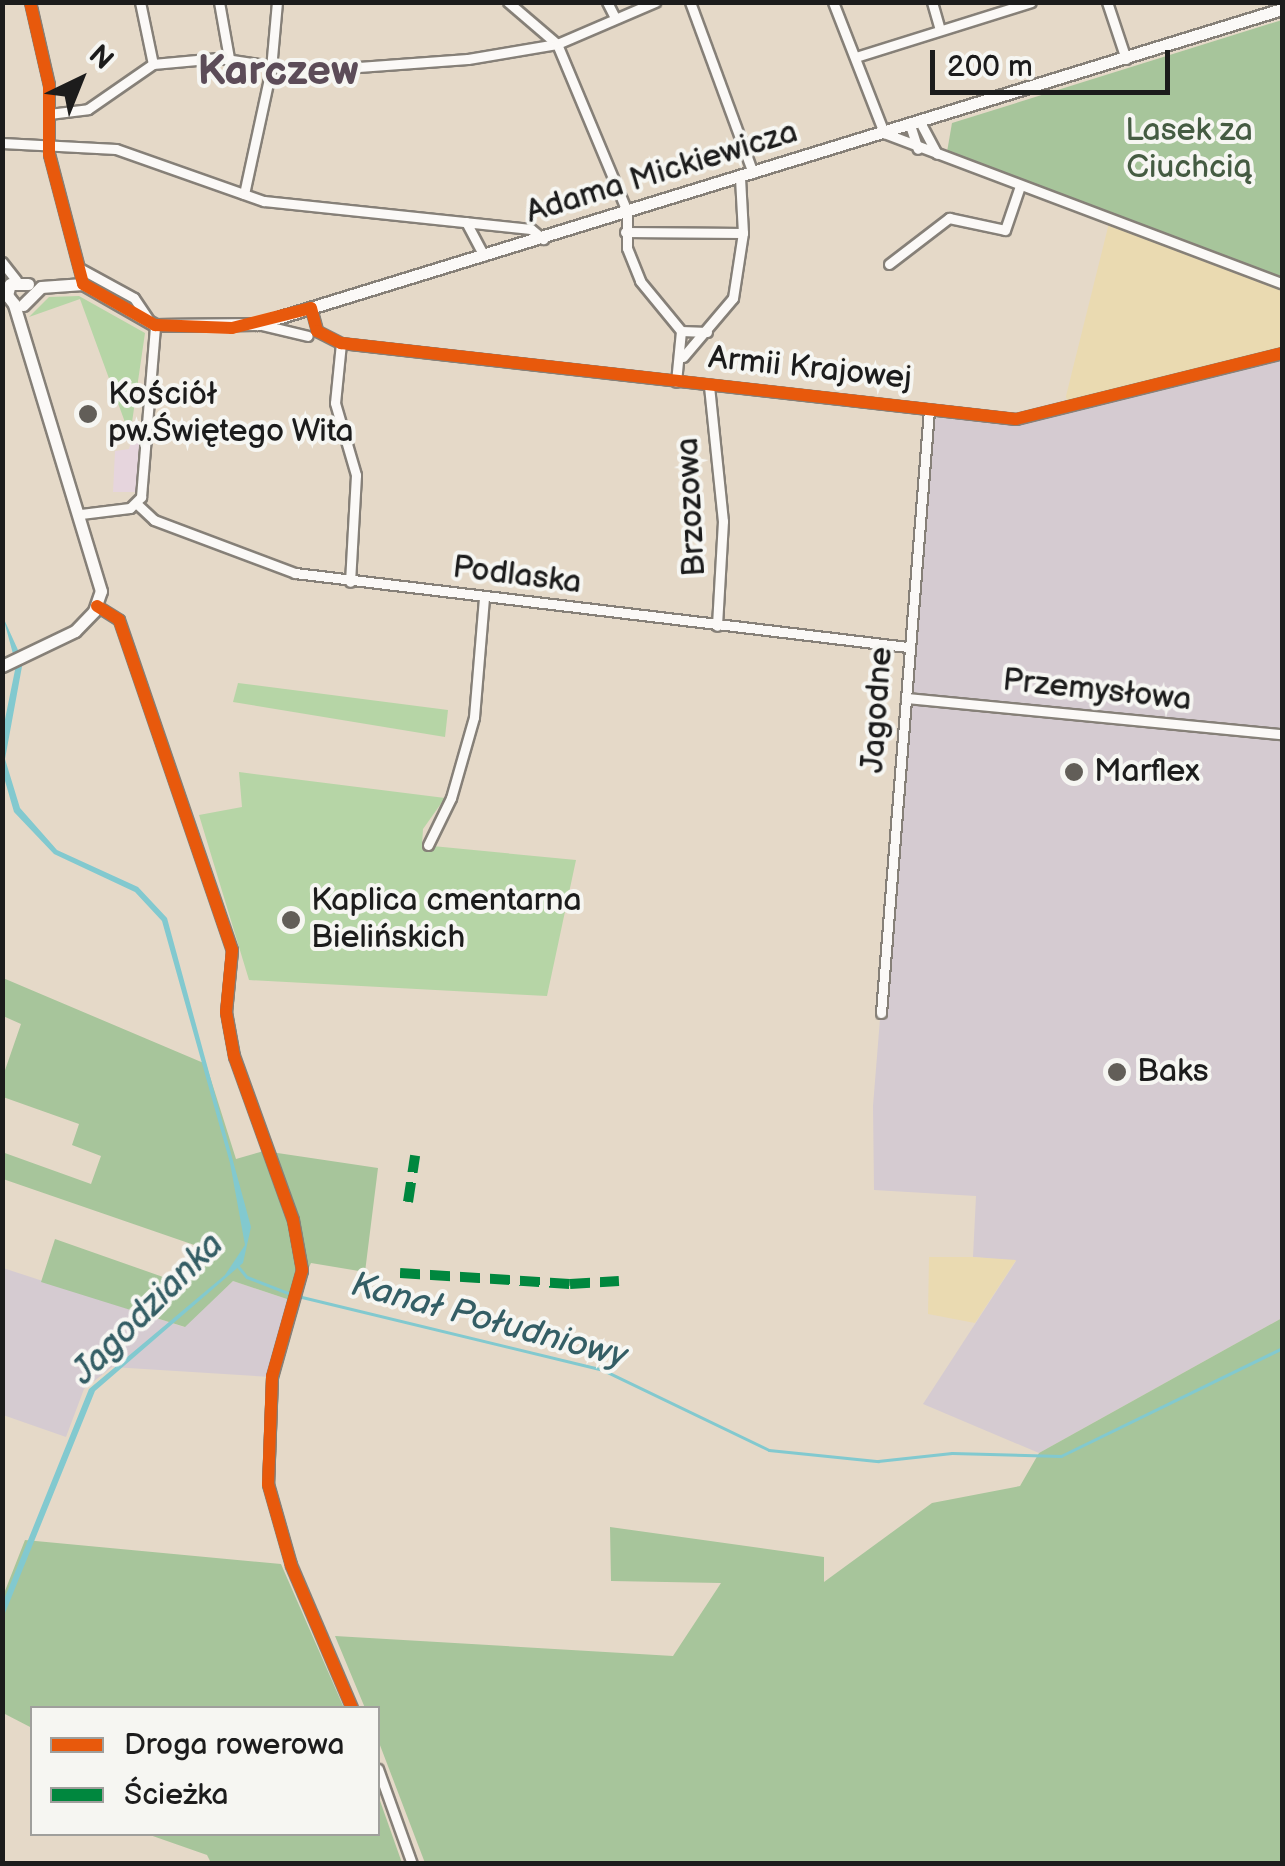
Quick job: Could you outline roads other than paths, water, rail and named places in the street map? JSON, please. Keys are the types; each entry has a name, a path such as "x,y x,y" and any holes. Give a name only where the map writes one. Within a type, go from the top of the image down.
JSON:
{"main road":[{"name":"Adama Mickiewicza","path":"17,285 83,284 153,324 258,324 1282,9"},
{"path":"17,285 18,304"},
{"path":"3,666 75,631 97,606 100,571 20,331 17,285"}],"street":[{"path":"30,2 45,58 49,143 83,284"},
{"path":"140,2 153,64"},
{"path":"219,2 229,58"},
{"path":"244,194 272,69 278,2"},
{"path":"508,2 557,44 627,212 625,232 640,281 681,330 682,357 676,382"},
{"path":"607,2 614,18"},
{"path":"49,114 88,109 153,64 229,58 272,69 359,69 557,44 655,2"},
{"path":"682,357 708,332 733,298 743,233 746,175 690,2"},
{"path":"833,2 859,56 884,133 1282,283"},
{"path":"932,2 940,30"},
{"path":"1107,2 1126,59"},
{"path":"859,56 1024,4"},
{"path":"915,124 918,149"},
{"path":"915,124 939,156"},
{"path":"2,143 49,143 132,153 244,194 531,229 542,239"},
{"path":"889,264 950,218 1005,230 1020,186"},
{"path":"466,222 484,256"},
{"path":"625,232 743,233"},
{"path":"2,262 17,285"},
{"path":"80,269 134,298 153,324 137,504 80,514"},
{"name":"Armii Krajowej","path":"311,308 326,339 340,342 929,410 1042,416 1282,353"},
{"path":"258,324 308,336"},
{"path":"681,330 708,332"},
{"path":"340,342 335,402 356,475 350,582"},
{"name":"Brzozowa","path":"709,386 723,521 717,626"},
{"name":"Jagodne","path":"881,1012 907,647 929,410"},
{"name":"Podlaska","path":"137,504 154,520 264,564 350,582 907,647"},
{"path":"428,846 451,798 474,717 484,598"},
{"path":"97,606 119,620 232,950 226,1012 234,1056 293,1220 302,1270 272,1377 268,1484 286,1552 351,1706"},
{"name":"Przemysłowa","path":"906,698 1282,734"},
{"path":"380,1775 412,1864"}],"water":[{"path":"3,617 23,661 5,759 20,808 57,850 138,887 167,918 251,1227 243,1263 95,1391 3,1618 3,1602 89,1389 225,1275 245,1245 230,1163 162,921 135,892 54,854 14,812 3,774 2,734 16,665"}],"waterway":[{"name":"Kanał Południowy","path":"238,1266 247,1277 288,1293"},
{"name":"Kanał Południowy","path":"302,1297 603,1370 769,1450 878,1461 952,1453 1061,1456 1282,1348"}],"place":[{"name":"Kościół pw.Świętego Wita","path":"88,414"},
{"name":"Marflex","path":"1074,772"},
{"name":"Kaplica cmentarna Bielińskich","path":"291,920"},
{"name":"Baks","path":"1117,1072"}],"district":[{"name":"Karczew","path":"278,72"}],"park label":[{"name":"Lasek za Ciuchcią","path":"1189,150"}],"water label":[{"name":"Jagodzianka","path":"148,1309"}]}
